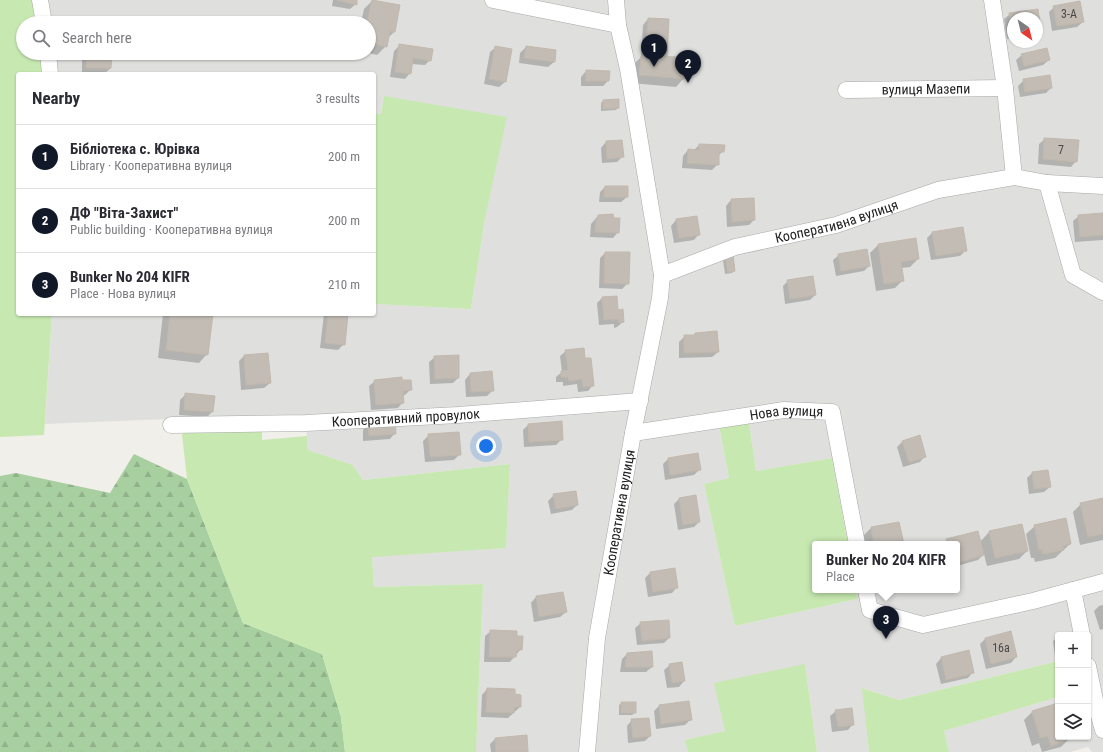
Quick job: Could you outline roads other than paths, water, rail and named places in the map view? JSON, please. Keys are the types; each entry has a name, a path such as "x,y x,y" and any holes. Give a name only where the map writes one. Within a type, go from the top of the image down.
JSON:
{"street":[{"path":"40,0 43,16"},
{"path":"493,0 618,25"},
{"name":"Кооперативна вулиця","path":"587,752 597,638 633,433 660,298 662,275 628,69 618,25 616,0"},
{"path":"992,0 1005,88 1014,178 1047,183 1103,186"},
{"path":"49,60 50,72"},
{"name":"вулиця Мазепи","path":"846,90 1005,88"},
{"name":"Кооперативна вулиця","path":"662,275 735,247 836,224 938,190 1014,178"},
{"path":"1047,183 1074,275 1103,292"},
{"name":"Кооперативний провулок","path":"170,425 306,423 451,416 640,400"},
{"name":"Нова вулиця","path":"633,433 784,410 832,412 856,541"},
{"path":"867,593 870,610 923,625 1033,601 1103,582"},
{"path":"1073,590 1081,632"},
{"path":"1088,668 1103,730"}],"place":[{"name":"Бібліотека с. Юрівка","path":"654,67"},
{"name":"ДФ \"Віта-Захист\"","path":"688,83"},
{"name":"Bunker No 204 KIFR","path":"886,639"}]}
